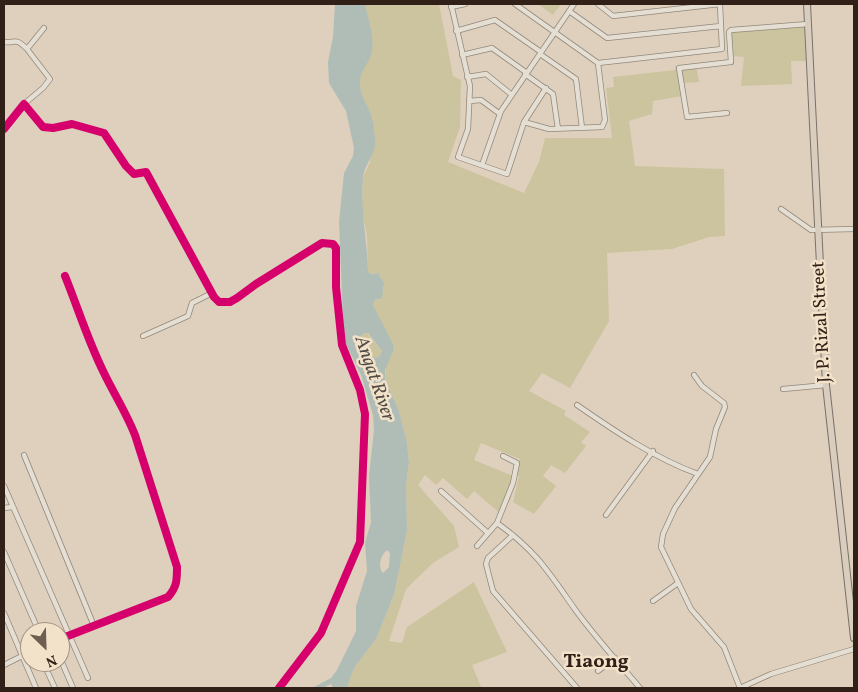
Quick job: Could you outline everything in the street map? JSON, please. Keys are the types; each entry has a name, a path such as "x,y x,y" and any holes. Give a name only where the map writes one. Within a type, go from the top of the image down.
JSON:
{"main road":[{"name":"J. P. Rizal Street","path":"806,4 826,385 854,638"}],"street":[{"path":"465,4 451,5 470,86 468,129 458,157 507,174 524,122 546,88"},
{"path":"515,4 598,62 722,49 720,4 613,16 598,4"},
{"path":"482,165 500,114 574,4"},
{"path":"569,11 607,38 720,26"},
{"path":"456,31 494,20 576,79 582,128"},
{"path":"727,113 687,117 679,68 731,62 730,32 732,30 808,24"},
{"path":"27,49 44,28"},
{"path":"4,42 9,43 13,40 27,49 50,79 43,88 24,104 4,129"},
{"path":"462,55 492,48 546,88 553,94 558,129"},
{"path":"524,122 549,129 602,127 605,125 598,62"},
{"path":"467,77 486,74 512,95"},
{"path":"469,101 481,100 500,114"},
{"path":"24,104 44,127 53,128 72,124 104,133 126,166 134,174 146,172 212,293 219,302 230,302 322,243 333,244 336,248 336,287 342,345 360,390 365,414 360,542 320,633 279,688"},
{"path":"781,209 817,231 854,229"},
{"path":"65,276 95,353 127,415 177,567 178,580 174,590 168,597 70,634"},
{"path":"143,336 188,316 192,303 212,293"},
{"path":"694,375 702,386 724,403 725,406 716,429 710,457 674,508 663,534 661,547 690,609 724,647 741,688 771,674 854,650"},
{"path":"783,389 826,385"},
{"path":"577,405 604,424 684,469 698,474"},
{"path":"606,515 653,451"},
{"path":"24,455 94,626"},
{"path":"477,546 497,523 513,483 517,463 503,456"},
{"path":"4,486 62,622"},
{"path":"441,491 488,533"},
{"path":"4,508 12,507"},
{"path":"497,523 527,545 544,564 574,608 640,688"},
{"path":"513,534 488,558 486,564 493,591 577,688"},
{"path":"4,552 35,622"},
{"path":"653,601 678,583"},
{"path":"4,613 20,651"},
{"path":"70,639 88,678"},
{"path":"4,666 20,657"},
{"path":"598,671 615,658"},
{"path":"29,672 36,688"},
{"path":"48,672 55,688"},
{"path":"66,672 73,688"}],"shaded area":[{"path":"365,4 439,4 453,76 461,80 460,127 448,162 524,193 539,162 545,138 612,138 606,88 614,87 613,77 675,70 675,67 696,65 699,82 681,83 682,96 653,101 652,114 629,121 635,166 724,169 725,236 709,237 672,249 607,253 609,321 570,388 542,373 529,391 566,411 564,415 590,432 581,442 586,446 565,473 551,465 543,476 556,486 534,514 513,502 519,476 514,473 520,459 481,443 474,460 513,476 511,498 502,515 474,491 467,499 443,478 436,485 425,475 418,485 454,526 459,547 433,563 406,589 389,641 402,643 407,627 474,582 507,652 472,665 481,687 347,688 354,668 376,639 394,595 407,531 406,485 409,463 407,443 399,411 385,379 386,364 394,348 373,305 375,300 380,299 384,285 382,279 376,273 370,274 368,271 367,236 362,210 363,177 370,162 371,114 360,93 359,81 373,44"},
{"path":"538,4 561,4 553,15"},
{"path":"804,24 806,61 791,61 792,84 741,86 744,57 731,56 727,30"},
{"path":"367,333 382,351 379,357 371,357 365,352 361,340 361,336"}],"water":[{"name":"Angat River","path":"335,4 365,4 373,46 371,56 361,76 360,88 372,118 375,144 373,154 363,177 363,212 368,271 370,274 378,273 384,283 382,298 375,300 373,305 394,349 385,370 385,379 399,411 407,443 409,463 406,485 407,531 394,595 376,639 354,668 347,688 333,688 331,684 323,688 312,688 331,678 337,670 356,631 356,606 367,571 365,543 371,522 369,476 374,430 373,415 361,375 346,344 343,321 339,221 344,173 353,156 354,148 346,111 329,83 328,62 333,37","holes":["364,333 368,333 382,351 379,357 371,357 365,352 361,340 361,336","387,550 390,553 389,567 383,573 380,567 381,561"]}],"cycle path":[{"path":"4,129 24,104 43,127 53,128 72,124 104,133 126,166 134,174 146,172 214,297 219,302 230,302 237,298 322,243 333,244 336,248 336,287 342,345 360,390 365,414 360,542 321,633 279,688"},
{"path":"65,276 98,361 135,435 177,567 175,587 168,597 70,635"}],"district":[{"name":"Tiaong","path":"596,663"}]}
